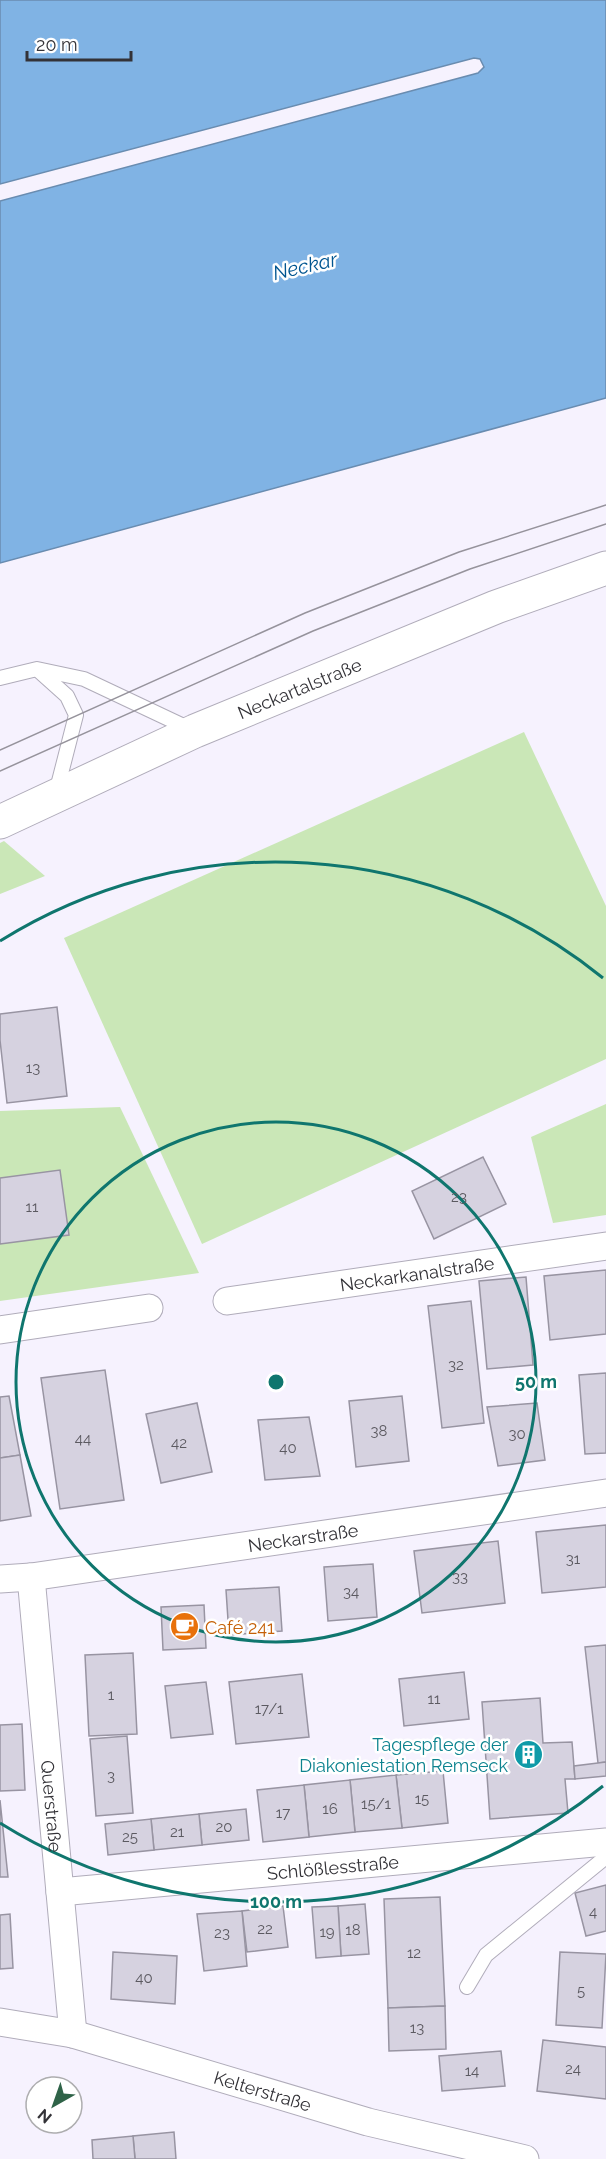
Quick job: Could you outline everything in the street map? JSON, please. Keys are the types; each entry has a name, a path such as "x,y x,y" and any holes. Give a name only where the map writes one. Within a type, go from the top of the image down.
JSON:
{"main road":[{"name":"Neckartalstraße","path":"0,822 195,731 496,607 606,568"}],"street":[{"name":"Neckarkanalstraße","path":"227,1301 606,1246"},
{"path":"0,1330 149,1308"},
{"name":"Neckarstraße","path":"0,1579 32,1577 606,1493"},
{"name":"Querstraße","path":"32,1577 73,2034"},
{"name":"Schlößlesstraße","path":"60,1892 606,1842"},
{"name":"Kelterstraße","path":"0,2022 73,2034 368,2122 525,2159"}],"lane":[{"path":"0,678 37,669 84,679 195,731"},
{"path":"37,669 67,696 76,715 55,798"},
{"path":"467,1987 486,1955 606,1857"}],"green space":[{"path":"524,732 606,906 606,1059 202,1244 64,938"},
{"path":"4,841 45,876 0,894 0,843"},
{"path":"606,1104 606,1215 553,1223 531,1137"},
{"path":"120,1107 199,1273 0,1301 0,1111"}],"water":[{"name":"Neckar","path":"0,0 606,0 606,398 0,563 0,201 478,73 484,67 480,59 474,58 0,184"}],"building":[{"path":"57,1007 67,1096 7,1103 0,1040 0,1014"},
{"path":"483,1157 506,1204 434,1239 412,1191"},
{"path":"60,1170 69,1235 0,1244 0,1178"},
{"path":"606,1270 606,1334 550,1340 544,1276"},
{"path":"526,1277 533,1365 487,1369 479,1281"},
{"path":"471,1301 484,1423 442,1428 428,1306"},
{"path":"105,1370 124,1500 60,1509 41,1378"},
{"path":"606,1373 606,1453 585,1454 579,1375"},
{"path":"9,1396 20,1455 0,1458 0,1397"},
{"path":"402,1396 409,1461 356,1467 349,1401"},
{"path":"197,1403 212,1472 161,1483 146,1414"},
{"path":"537,1403 545,1460 498,1466 487,1407"},
{"path":"309,1417 320,1476 265,1480 258,1420"},
{"path":"20,1455 31,1516 0,1521 0,1458"},
{"path":"606,1525 606,1587 542,1593 536,1532"},
{"path":"498,1541 505,1603 422,1613 414,1551"},
{"path":"373,1564 377,1617 328,1621 324,1567"},
{"path":"279,1587 282,1631 229,1635 226,1590"},
{"name":"Café 241","path":"204,1605 206,1648 163,1650 161,1607"},
{"path":"606,1645 606,1762 598,1763 585,1647"},
{"path":"133,1653 137,1734 89,1736 85,1655"},
{"path":"464,1672 469,1719 404,1726 399,1679"},
{"path":"302,1674 309,1737 236,1744 229,1682"},
{"path":"206,1682 213,1734 171,1738 165,1686"},
{"name":"Tagespflege der Diakoniestation Remseck","path":"540,1698 543,1743 572,1742 575,1779 565,1779 568,1813 490,1819 482,1702"},
{"path":"22,1724 25,1790 0,1791 0,1725"},
{"path":"127,1736 133,1813 96,1816 90,1739"},
{"path":"606,1762 606,1776 575,1779 574,1766"},
{"path":"443,1771 448,1823 402,1828 396,1775"},
{"path":"396,1775 402,1828 355,1832 350,1780"},
{"path":"350,1780 355,1832 309,1837 304,1785"},
{"path":"304,1785 309,1837 263,1842 257,1790"},
{"path":"0,1800 8,1877 0,1877"},
{"path":"246,1809 249,1840 202,1845 199,1814"},
{"path":"199,1814 202,1845 154,1850 151,1819"},
{"path":"151,1819 154,1850 108,1855 105,1824"},
{"path":"606,1885 606,1931 586,1936 575,1893"},
{"path":"440,1897 445,2006 388,2008 384,1899"},
{"path":"365,1904 369,1954 341,1956 338,1906"},
{"path":"283,1906 288,1947 247,1952 242,1911"},
{"path":"338,1906 341,1956 316,1958 312,1907"},
{"path":"242,1911 247,1966 204,1971 197,1914"},
{"path":"10,1914 13,1968 0,1969 0,1915"},
{"path":"113,1952 177,1956 175,2004 111,1999"},
{"path":"560,1952 606,1954 602,2028 556,2025"},
{"path":"445,2006 446,2049 389,2051 388,2008"},
{"path":"543,2040 606,2047 606,2099 537,2091"},
{"path":"501,2051 505,2086 442,2091 439,2056"},
{"path":"174,2132 176,2159 135,2159 133,2136"},
{"path":"133,2136 135,2159 93,2159 92,2140"}],"tram line":[{"path":"0,750 305,613 459,552 606,505"},
{"path":"0,771 313,631 470,569 606,524"}],"place":[{"name":"Café 241","path":"184,1627"},
{"name":"Tagespflege der Diakoniestation Remseck","path":"529,1754"}]}
